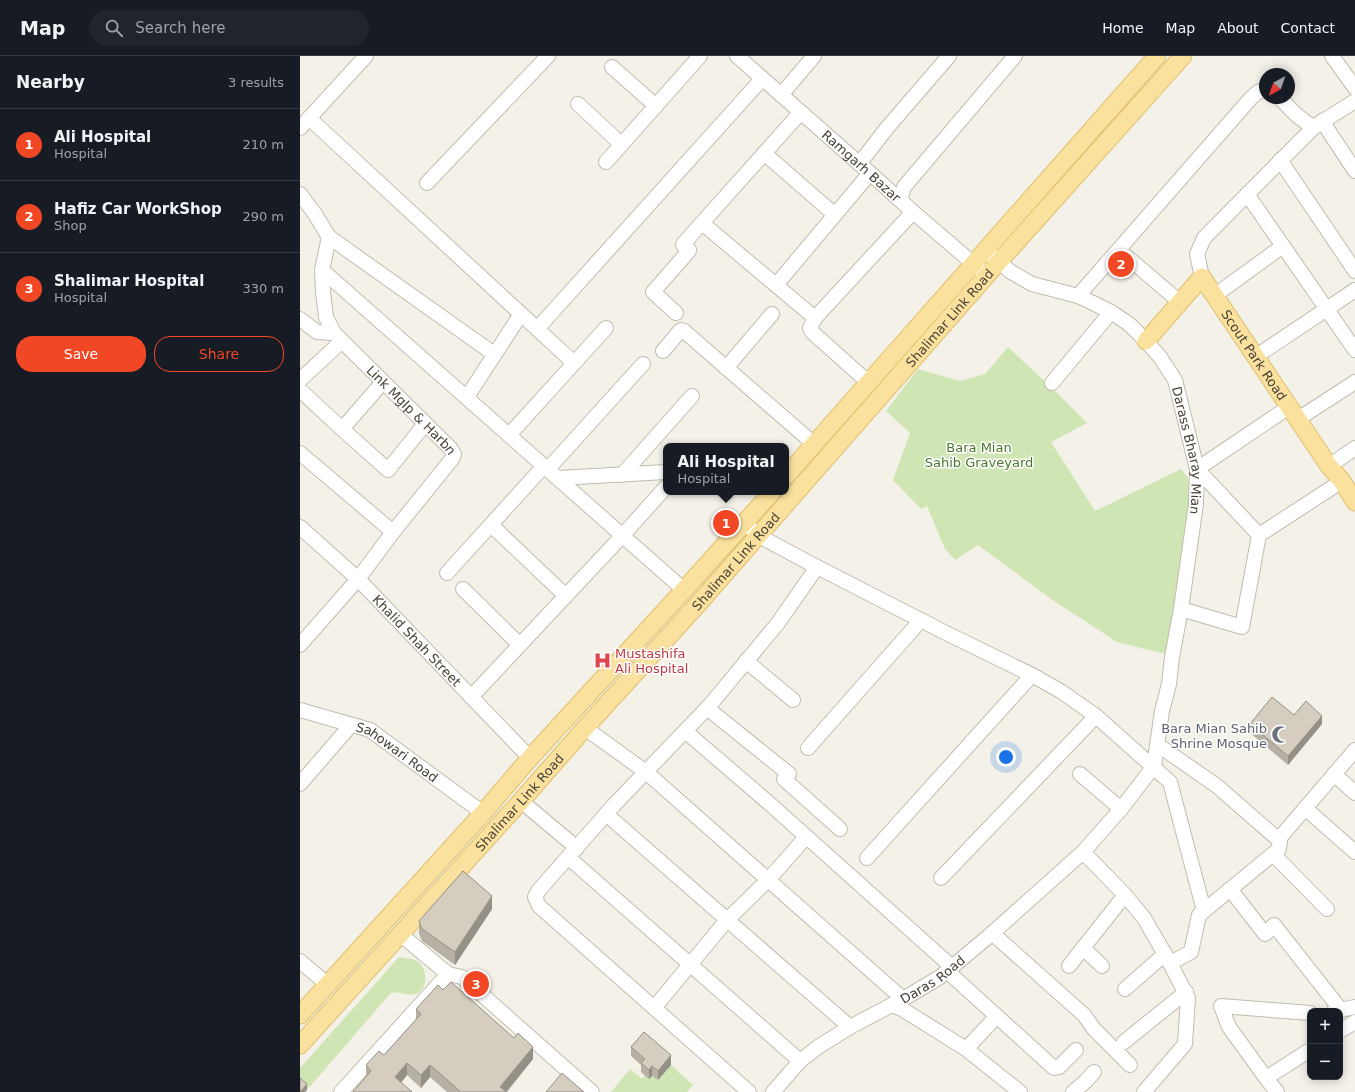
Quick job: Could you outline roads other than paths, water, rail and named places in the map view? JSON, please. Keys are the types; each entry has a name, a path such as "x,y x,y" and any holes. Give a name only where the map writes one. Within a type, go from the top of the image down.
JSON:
{"main road":[{"name":"Shalimar Link Road","path":"789,473 1157,56"},
{"name":"Shalimar Link Road","path":"300,1045 699,603 986,275 1183,56"},
{"name":"Scout Park Road","path":"1202,277 1329,466 1342,481 1355,502"},
{"path":"1146,341 1181,303 1202,277"},
{"name":"Shalimar Link Road","path":"300,1015 400,906 530,758 769,495"},
{"path":"400,906 415,919"}],"street":[{"path":"366,56 302,125 521,314 574,363"},
{"path":"427,183 548,56"},
{"path":"606,162 700,56"},
{"name":"Ramgarh Bazar","path":"737,56 860,164 912,212 986,275"},
{"path":"781,96 814,56"},
{"path":"860,164 887,128 949,56"},
{"path":"900,200 904,186 1016,56"},
{"path":"1332,56 1355,88"},
{"path":"612,67 656,106"},
{"path":"537,329 762,79"},
{"path":"1078,296 1251,98 1259,92"},
{"path":"1202,277 1197,254 1204,238 1280,160 1318,124 1355,100"},
{"path":"578,104 621,144"},
{"path":"1286,104 1306,123 1318,124 1355,171"},
{"path":"676,313 653,292 688,252 689,250 683,245 800,112"},
{"path":"764,153 835,215"},
{"path":"1280,160 1355,271"},
{"path":"776,285 870,173"},
{"path":"300,194 315,214 329,237 494,354"},
{"path":"1247,194 1355,350"},
{"path":"869,383 812,332 810,328 815,318 912,212"},
{"path":"702,223 815,318"},
{"name":"Link Mglp & Harbn","path":"300,645 358,579 393,532 452,459 454,454 450,448 338,337 326,317 322,270 329,237"},
{"path":"1214,296 1283,246"},
{"path":"1119,250 1181,303"},
{"name":"Darass Bharay Mian","path":"985,251 1011,272 1032,284 1078,296 1111,312 1129,324 1160,357 1175,380 1197,469 1196,504 1181,609 1172,657 1169,684 1162,711 1156,755"},
{"path":"322,270 684,590"},
{"path":"1256,357 1355,290"},
{"path":"1052,383 1111,312"},
{"path":"467,397 521,314"},
{"path":"726,368 772,314"},
{"path":"300,319 317,332 338,337 300,380"},
{"path":"509,435 606,328"},
{"path":"663,351 681,330 814,444"},
{"path":"447,573 491,525 550,471 643,364"},
{"path":"342,429 383,382"},
{"path":"1259,535 1197,469 1293,413 1355,382"},
{"path":"300,390 388,470 426,424"},
{"path":"622,475 692,396"},
{"path":"1329,466 1355,448"},
{"path":"300,453 393,532"},
{"path":"550,471 622,475 663,472"},
{"path":"1181,609 1242,627 1259,535 1342,481"},
{"path":"471,697 623,536 663,489"},
{"path":"745,523 758,536 920,620 1032,674 1062,692 1156,755 1217,786 1280,841 1279,849 1199,915 1191,952 1168,958 1125,989"},
{"path":"491,525 566,596"},
{"name":"Khalid Shah Street","path":"300,528 358,579 530,758"},
{"path":"749,1092 539,906 535,897 606,814 707,708 778,623 817,567"},
{"path":"463,589 520,645"},
{"path":"808,748 920,620"},
{"path":"746,661 793,700"},
{"path":"867,858 1032,674"},
{"path":"707,708 789,774 784,779 840,829"},
{"name":"Sahowari Road","path":"300,710 370,730 483,813"},
{"path":"941,878 1096,716"},
{"path":"300,784 351,725"},
{"path":"585,728 646,772 768,880 897,1002 902,1009 966,1049 1020,1092"},
{"path":"685,731 806,837 950,969 997,1016 1054,1068 1060,1067 1076,1050"},
{"path":"1278,840 1355,750"},
{"path":"1156,755 1170,782 1204,911"},
{"name":"Daras Road","path":"773,1092 800,1061 818,1047 850,1027 940,977 992,933 1083,852 1121,809 1156,755"},
{"path":"1080,774 1121,809"},
{"path":"1334,774 1355,793"},
{"path":"521,801 573,853 690,964 800,1061"},
{"path":"1305,808 1355,852"},
{"path":"606,814 850,1027"},
{"path":"654,1008 728,920 768,880 806,837"},
{"path":"1083,852 1144,918 1168,958 1188,998 1185,1044 1144,1092"},
{"path":"1273,854 1327,909"},
{"path":"1230,889 1265,934 1274,925 1344,1009"},
{"path":"1070,966 1124,895"},
{"path":"992,933 1084,1015 1094,1029 1130,1065"},
{"path":"400,934 448,974 462,977 592,1092"},
{"path":"1083,948 1102,966"},
{"path":"300,961 327,984"},
{"path":"341,1092 448,974"},
{"path":"1124,1042 1186,992"},
{"path":"1277,1092 1229,1027 1221,1006 1307,1013"},
{"path":"966,1049 997,1016"},
{"path":"1343,1029 1355,1022"},
{"path":"1266,1078 1307,1052"},
{"path":"1073,1092 1094,1072"}],"place":[{"name":"Hafiz Car WorkShop","path":"1121,264"},
{"name":"Ali Hospital","path":"726,523"},
{"name":"Mustashifa Ali Hospital","path":"602,660"},
{"name":"Bara Mian Sahib Shrine Mosque","path":"1280,735"},
{"name":"Shalimar Hospital","path":"476,984"}],"park label":[{"name":"Bara Mian Sahib Graveyard","path":"979,454"}]}
